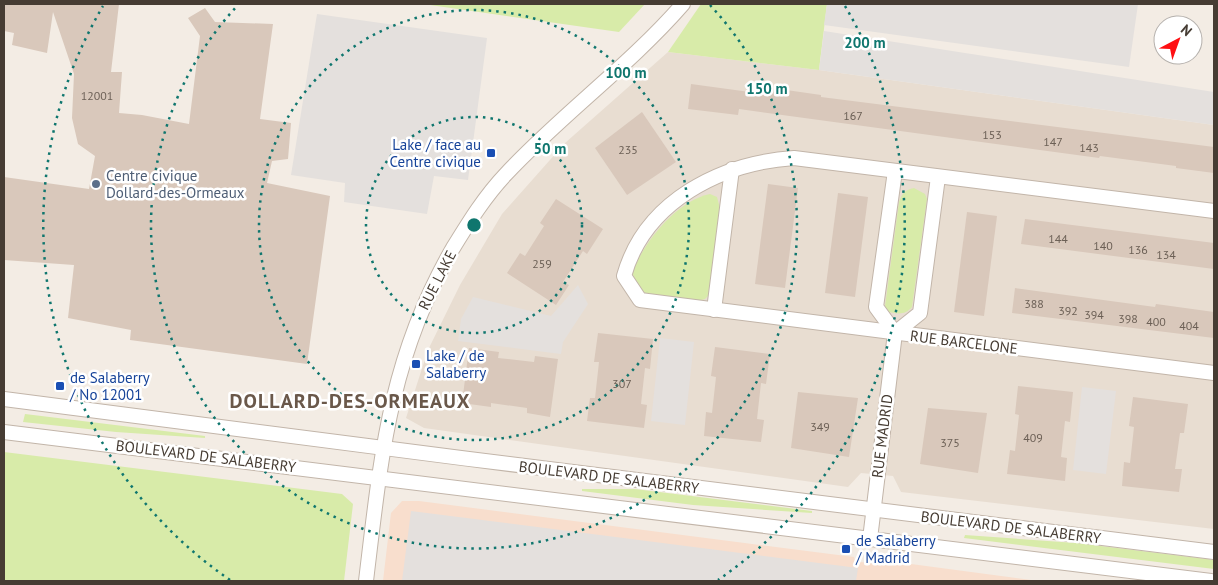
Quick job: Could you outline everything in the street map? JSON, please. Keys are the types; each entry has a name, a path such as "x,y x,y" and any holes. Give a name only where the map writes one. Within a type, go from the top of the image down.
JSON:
{"street":[{"name":"RUE LAKE","path":"366,581 378,478 396,382 417,321 441,270 475,213 495,186 526,153 626,63 683,4"},
{"name":"RUE BARCELONE","path":"1214,211 794,158 768,160 732,169 695,187 670,204 645,230 628,260 624,276 640,300 1214,373"},
{"path":"714,310 732,169"},
{"path":"895,171 876,307 895,333 920,313 938,177"},
{"name":"RUE MADRID","path":"870,539 895,333"},
{"name":"BOULEVARD DE SALABERRY","path":"4,399 383,447 478,461 1214,552"},
{"name":"BOULEVARD DE SALABERRY","path":"4,432 1212,581"}],"shaded area":[{"path":"827,4 1138,4 1129,67 824,25"},
{"path":"317,14 487,38 468,180 434,176 427,214 344,202 345,183 291,175"},
{"path":"824,31 1214,92 1214,125 819,70"},
{"path":"668,52 819,70 1214,125 1214,529 901,492 893,476 861,473 848,487 424,428 406,418 428,350 460,285 502,214 565,143"},
{"path":"578,285 588,304 563,342 561,354 458,341 461,319 473,297 551,316"},
{"path":"660,338 694,342 685,425 651,421"},
{"path":"1082,387 1116,391 1106,474 1073,470"},
{"path":"402,501 419,501 854,557 855,561 880,565 881,560 1039,581 383,581 391,513"},
{"path":"411,511 858,568 856,581 402,581"}],"green space":[{"path":"423,4 645,4 619,32"},
{"path":"701,4 827,4 819,70 668,52"},
{"path":"914,188 925,194 927,199 912,307 904,313 893,313 889,312 885,306 899,202 904,192"},
{"path":"710,194 717,197 721,212 710,294 705,299 698,301 647,294 641,290 632,273 637,261 653,236 663,224 685,205 697,198"},
{"path":"25,414 205,436 205,438 116,432 23,422"},
{"path":"4,452 342,494 353,504 344,581 4,581"},
{"path":"582,489 635,489 812,511 812,513 693,505 582,491"},
{"path":"965,535 1076,543 1207,559 1214,560 1214,569 964,538"}],"building":[{"path":"4,4 119,4 111,72 122,72 119,113 142,115 189,124 200,36 188,18 205,8 215,22 273,24 260,119 291,123 288,159 272,161 267,183 330,196 307,364 130,340 131,330 68,318 74,265 4,260 4,177 89,189 95,156 78,144 72,118 74,74 53,12 47,53 12,45 14,33 4,31"},
{"path":"691,84 757,93 758,86 821,95 821,97 1214,147 1214,173 1176,168 1176,166 1100,156 1099,158 739,109 738,115 688,109"},
{"path":"642,112 676,162 627,195 595,148"},
{"path":"768,184 798,188 785,288 755,284"},
{"path":"838,193 868,197 855,297 825,293"},
{"path":"556,199 603,229 587,254 583,251 563,282 569,285 556,305 507,273 520,253 525,256 544,226 540,223"},
{"path":"967,212 997,216 984,316 954,312"},
{"path":"1025,219 1214,243 1214,269 1021,244"},
{"path":"1015,288 1155,307 1156,304 1214,312 1214,338 1012,313"},
{"path":"598,333 653,339 650,369 645,368 641,404 647,405 644,428 587,421 590,398 595,398 599,362 594,362"},
{"path":"715,347 770,354 766,384 761,383 757,419 764,420 761,442 704,436 706,412 712,413 716,377 711,376"},
{"path":"469,348 499,352 498,358 534,362 535,356 558,359 550,417 527,413 527,408 491,403 491,407 462,403"},
{"path":"1018,386 1073,392 1070,422 1065,421 1061,457 1067,458 1065,481 1007,474 1010,450 1015,451 1019,415 1015,414"},
{"path":"798,392 858,398 849,457 791,448"},
{"path":"1133,397 1188,404 1184,433 1180,433 1175,469 1182,469 1179,492 1122,486 1124,462 1130,463 1134,427 1129,426"},
{"path":"928,408 987,413 978,473 920,464"}],"place":[{"name":"Lake / face au Centre civique","path":"491,153"},
{"name":"Centre civique Dollard-des-Ormeaux","path":"96,184"},
{"name":"Lake / de Salaberry","path":"416,364"},
{"name":"de Salaberry / No 12001","path":"60,386"},
{"name":"de Salaberry / Madrid","path":"846,549"}],"district":[{"name":"DOLLARD-DES-ORMEAUX","path":"350,401"}]}
